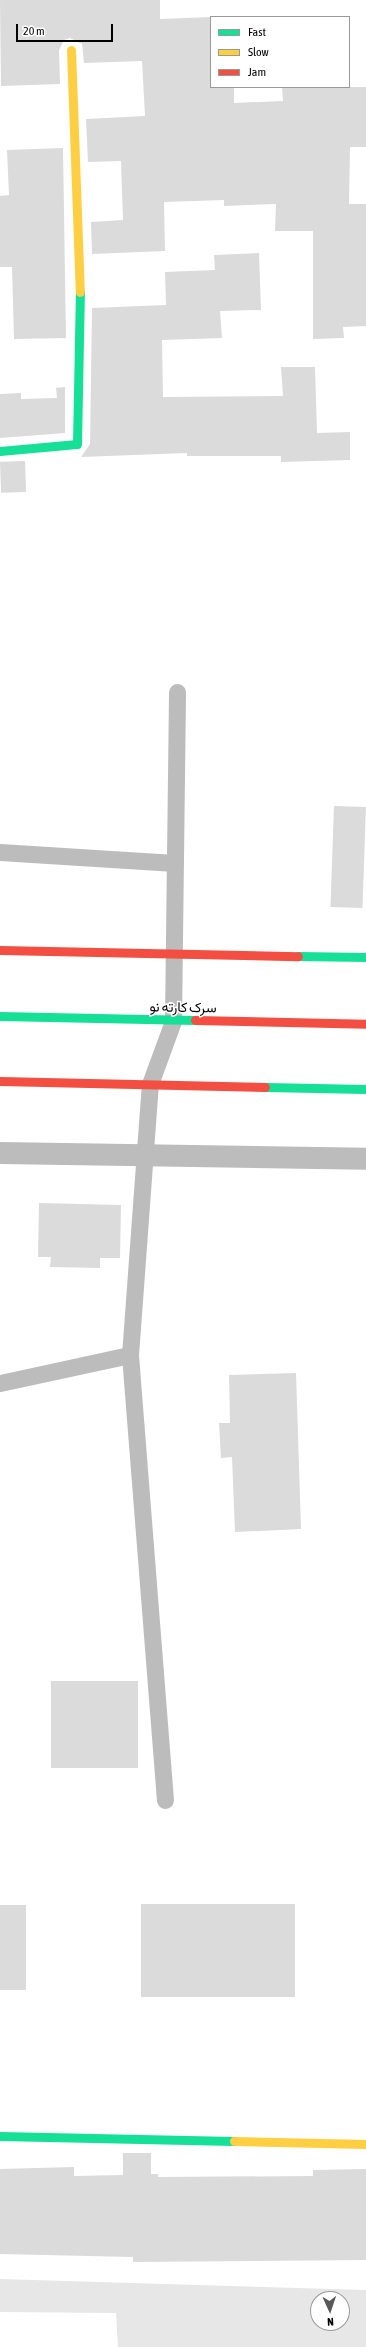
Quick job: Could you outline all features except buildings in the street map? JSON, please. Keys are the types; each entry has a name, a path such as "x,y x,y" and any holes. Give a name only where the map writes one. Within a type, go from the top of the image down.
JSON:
{"main road":[{"path":"0,451 77,444 80,266 71,50"},
{"path":"0,950 174,955 366,957"},
{"name":"سرک کارته نو","path":"0,1016 172,1021 366,1024"},
{"path":"0,1081 366,1089"},
{"path":"0,2136 366,2144"}],"street":[{"path":"0,1153 366,1160"}],"lane":[{"path":"165,1800 130,1355 143,1156 150,1084 172,1021 177,692"},
{"path":"0,852 174,863"},
{"path":"0,1383 130,1355"}],"shaded area":[{"path":"0,2279 366,2290 366,2347 118,2347 116,2313 0,2312"}],"traffic: fast":[{"path":"0,451 77,444 80,292"},
{"path":"298,956 366,957"},
{"path":"0,1016 195,1020"},
{"path":"265,1087 366,1089"},
{"path":"0,2136 234,2141"}],"traffic: slow":[{"path":"71,50 80,292"},
{"path":"234,2141 366,2144"}],"traffic: jam":[{"path":"0,950 298,956"},
{"path":"195,1020 366,1024"},
{"path":"0,1081 265,1087"}]}
